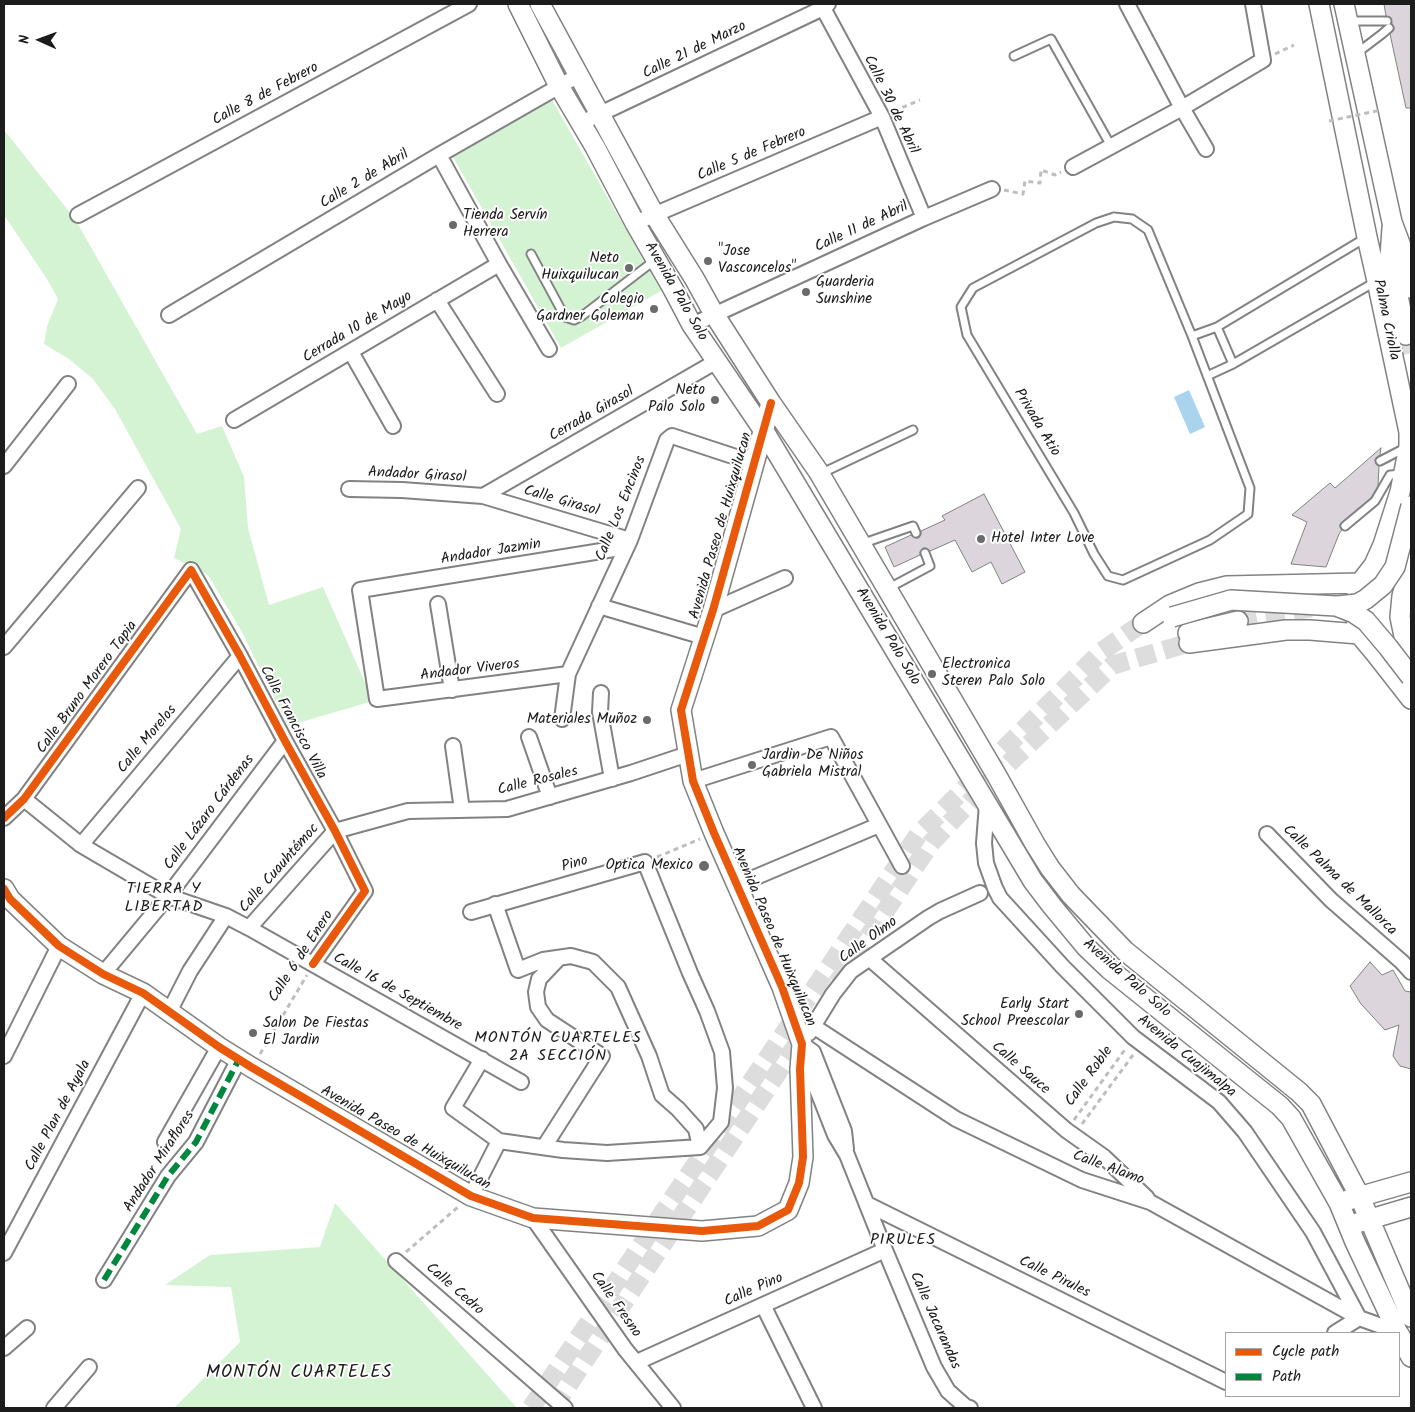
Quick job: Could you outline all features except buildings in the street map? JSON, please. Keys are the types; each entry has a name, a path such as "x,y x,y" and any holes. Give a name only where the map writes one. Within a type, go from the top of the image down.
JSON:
{"main road":[{"name":"Avenida Palo Solo","path":"518,4 559,86 692,325 764,431 1033,880 1052,906 1109,969 1280,1106 1291,1118 1338,1203 1398,1332"},
{"name":"Avenida Palo Solo","path":"540,4 654,214 714,314 771,403 820,474 1035,844 1060,882 1070,896 1125,951 1311,1104 1360,1197 1411,1317"},
{"name":"Palma Criolla","path":"1320,4 1409,432 1409,446 1404,474 1406,501 1374,565 1360,583 1354,608 1359,634"},
{"path":"1346,12 1392,222 1404,254 1411,288"},
{"path":"1392,222 1390,258 1406,335"},
{"name":"Avenida Paseo de Huixquilucan","path":"6,899 59,946 103,974 143,993 219,1047 245,1063 471,1196 533,1218 702,1231 758,1226 788,1210 799,1183 803,1157 800,1069 802,1044 782,987 693,781 681,710 713,610 771,403"},
{"path":"1360,583 1227,586 1199,593 1170,605 1143,623 1231,600 1336,606 1357,604 1383,586 1395,567 1406,501"},
{"path":"1411,563 1402,596 1400,617 1405,641 1411,653"},
{"path":"1336,606 1354,613 1366,621 1411,677"},
{"path":"1238,621 1185,638 1286,630 1359,634 1411,699"},
{"path":"897,654 918,641"},
{"path":"1163,1013 1177,993"},
{"path":"1338,1203 1411,1182"},
{"path":"1348,1225 1404,1210 1388,1189"},
{"name":"Avenida Palo Solo","path":"1400,1337 1411,1357"}],"street":[{"name":"Calle 8 de Febrero","path":"78,215 469,4"},
{"path":"1127,4 1206,149"},
{"path":"1072,167 1182,108 1263,60 1253,4"},
{"name":"Calle 21 de Marzo","path":"581,123 826,6"},
{"name":"Calle 30 de Abril","path":"826,6 882,117 924,218"},
{"name":"Calle 2 de Abril","path":"169,315 439,155 579,75"},
{"name":"Calle 5 de Febrero","path":"634,223 882,117"},
{"path":"439,155 499,264 549,349"},
{"name":"Calle 11 de Abril","path":"692,325 924,218 992,189"},
{"name":"Cerrada 10 de Mayo","path":"234,420 499,264"},
{"path":"437,300 497,394"},
{"path":"351,352 393,426"},
{"name":"Cerrada Girasol","path":"483,496 717,362"},
{"path":"4,466 68,384"},
{"name":"Calle Los Encinos","path":"562,719 568,674 628,544 670,436 754,463"},
{"path":"4,647 138,488"},
{"name":"Andador Girasol","path":"349,490 402,490 483,496"},
{"name":"Calle Girasol","path":"483,496 628,544"},
{"name":"Andador Jazmin","path":"377,699 360,590 628,544"},
{"name":"Calle Francisco Villa","path":"191,570 335,831 365,891"},
{"name":"Calle Bruno Morero Tapia","path":"4,818 24,800 191,570"},
{"path":"713,610 785,578"},
{"path":"438,604 452,690"},
{"path":"599,606 704,637"},
{"name":"Calle Morelos","path":"81,845 240,656"},
{"name":"Andador Viveros","path":"377,699 568,674"},
{"path":"601,693 600,712 612,779"},
{"path":"529,737 550,797"},
{"path":"693,781 830,737 902,866"},
{"name":"Calle Lázaro Cárdenas","path":"103,974 168,896 284,740"},
{"path":"453,746 462,810"},
{"name":"Calle Rosales","path":"335,831 408,811 507,809 612,779 688,754"},
{"name":"Calle 16 de Septiembre","path":"24,800 81,845 168,896 226,916 249,928 521,1082"},
{"name":"Avenida Cuajimalpa","path":"987,804 984,843 986,862 1000,898 1063,968 1137,1041 1219,1102 1246,1132 1313,1232 1359,1318"},
{"path":"738,885 879,825"},
{"name":"Calle Cuauhtémoc","path":"249,928 335,831"},
{"name":"Calle Palma de Mallorca","path":"1267,834 1331,900 1411,972"},
{"path":"482,1059 453,1108 499,1141 607,1153 700,1147 721,1122 725,1088 722,1052 708,1011 690,973 645,862"},
{"name":"Pino","path":"471,912 645,862"},
{"name":"Calle 6 de Enero","path":"313,964 365,891"},
{"name":"Calle Olmo","path":"802,1044 833,994 851,971 934,915 980,893"},
{"path":"495,904 518,970 542,960 571,956 592,962 618,987 648,1056 662,1095 696,1129 700,1147"},
{"name":"Calle Cuauhtémoc","path":"169,1012 190,971 226,916"},
{"path":"4,1056 59,946"},
{"path":"544,1147 602,1056 548,1020 538,1007 536,992 540,979 559,958"},
{"name":"Calle Sauce","path":"870,958 1070,1133 1104,1157 1150,1202"},
{"name":"Calle Plan de Ayala","path":"4,1254 143,993"},
{"name":"Calle Alamo","path":"813,1026 956,1119 1082,1180 1150,1202 1359,1318 1395,1332"},
{"name":"Calle Jacarandas","path":"802,1044 809,1069 835,1135 847,1154 934,1367 948,1391 970,1408"},
{"path":"165,1142 219,1047"},
{"name":"Andador Miraflores","path":"104,1280 168,1176 196,1142 245,1063"},
{"path":"471,1196 499,1141"},
{"name":"Calle Pirules","path":"868,1204 1225,1382"},
{"name":"Calle Fresno","path":"533,1218 626,1349 673,1408"},
{"name":"Calle Pino","path":"636,1362 885,1250"},
{"name":"Calle Cedro","path":"396,1261 565,1408"},
{"path":"763,1305 814,1408"},
{"path":"1337,1332 1359,1318"},
{"path":"4,1348 27,1328"},
{"path":"54,1408 89,1367"}],"lane":[{"path":"1346,12 1388,25 1382,34 1355,55"},
{"path":"1014,56 1051,39 1111,146"},
{"name":"Privada Atio","path":"1114,217 1132,219 1148,230 1192,336 1250,488 1248,514 1210,540 1123,580 1108,576 1094,554 1074,513 967,334 961,307 973,288 1096,223 1114,217"},
{"path":"1192,336 1217,327 1367,237"},
{"path":"531,254 565,317 574,320 582,316 656,259"},
{"path":"1207,376 1233,364 1378,281"},
{"path":"1217,327 1233,364"},
{"path":"820,474 912,430"},
{"path":"1380,461 1409,446"},
{"path":"1345,526 1375,501 1390,475 1404,474"},
{"path":"860,544 912,526 916,533"},
{"path":"887,589 930,566 925,553"}],"path":[{"path":"1263,60 1294,45"},
{"path":"882,117 920,100"},
{"path":"1329,121 1381,110"},
{"path":"992,189 1023,194 1025,181 1040,183 1041,170 1055,175 1072,167"},
{"path":"645,862 714,833"},
{"path":"1070,1133 1137,1041"},
{"path":"396,1261 471,1196"}],"green space":[{"path":"552,100 661,291 561,348 453,157"},
{"path":"4,130 75,219 197,434 222,426 244,477 248,528 269,605 323,587 373,701 288,726 242,632 208,575 174,558 181,529 115,409 93,379 69,359 44,344 47,326 58,299 47,279 4,215"},
{"path":"335,1203 517,1408 174,1408 240,1342 231,1287 165,1285 210,1255 320,1247"}],"water":[{"path":"1189,390 1205,427 1190,434 1174,397"}],"tunnel":[{"path":"1406,335 1411,362"},
{"path":"1238,621 1311,608"},
{"path":"531,1408 918,835 1102,651 1143,623"},
{"path":"837,983 931,843 986,785 1113,665 1189,643"},
{"path":"553,1408 807,1029"}],"marked path":[{"path":"104,1280 168,1176 196,1142 239,1059"}],"cycle path":[{"path":"4,889 10,899 59,946 103,974 143,993 219,1047 251,1067 471,1196 533,1218 702,1231 758,1226 788,1210 799,1183 803,1157 800,1069 802,1044 782,987 693,781 681,710 713,610 771,403"},
{"path":"4,818 24,799 191,570 335,831 365,891 313,964"}],"place":[{"name":"Tienda Servín Herrera","path":"453,225"},
{"name":"\"Jose Vasconcelos\"","path":"708,261"},
{"name":"Neto Huixquilucan","path":"629,268"},
{"name":"Guarderia Sunshine","path":"806,292"},
{"name":"Colegio Gardner Goleman","path":"654,309"},
{"name":"Neto Palo Solo","path":"715,400"},
{"name":"Hotel Inter Love","path":"981,539"},
{"name":"Electronica Steren Palo Solo","path":"932,674"},
{"name":"Materiales Muñoz","path":"647,720"},
{"name":"Jardin De Niños Gabriela Mistral","path":"752,765"},
{"name":"Optica Mexico","path":"704,866"},
{"name":"Early Start School Preescolar","path":"1079,1014"},
{"name":"Salon De Fiestas El Jardin","path":"253,1033"}],"district":[{"name":"TIERRA Y LIBERTAD","path":"164,899"},
{"name":"MONTÓN CUARTELES 2A SECCIÓN","path":"558,1048"},
{"name":"PIRULES","path":"903,1241"},
{"name":"MONTÓN CUARTELES","path":"299,1374"}]}
